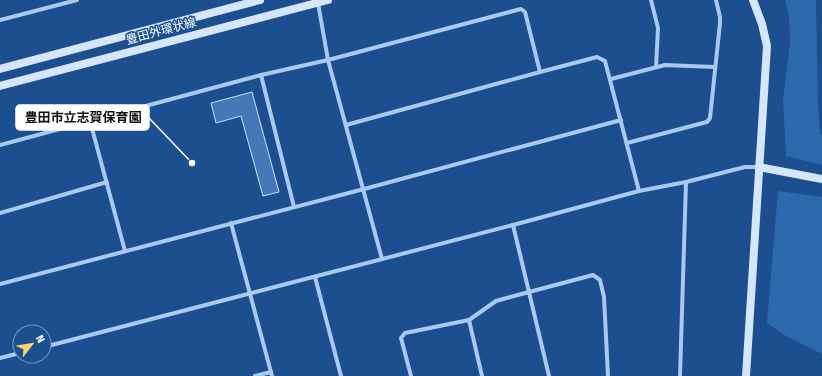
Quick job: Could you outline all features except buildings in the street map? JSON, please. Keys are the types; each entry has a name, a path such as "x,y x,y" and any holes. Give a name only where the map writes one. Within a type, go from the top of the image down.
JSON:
{"street":[{"path":"0,20 77,0"},
{"name":"豊田外環状線","path":"0,68 260,0"},
{"name":"豊田外環状線","path":"0,86 328,0"},
{"path":"652,0 658,28 656,67"},
{"path":"626,143 707,122 710,118 720,23 716,0"},
{"path":"746,376 767,46 762,24 753,0"},
{"path":"318,3 328,60 382,259"},
{"path":"0,145 261,75 328,60 521,8 525,12 540,72"},
{"path":"346,125 597,58 605,61 639,191"},
{"path":"610,78 665,65 715,67"},
{"path":"261,75 294,208"},
{"path":"0,284 231,223 364,190 620,120"},
{"path":"90,121 125,251"},
{"path":"52,345 639,191 686,182 745,167 759,167 822,179"},
{"path":"0,213 107,182"},
{"path":"680,376 686,182"},
{"path":"231,223 272,374 255,376"},
{"path":"513,225 549,376"},
{"path":"410,376 401,338 406,333 469,320 496,302 593,275 600,280 604,297 608,376"},
{"path":"315,277 341,376"},
{"path":"469,320 482,376"},
{"path":"0,358 12,355"}],"shaded area":[{"path":"785,0 816,0 818,107 820,133 822,136 822,165 786,156 783,100 790,43 789,16"},
{"path":"778,191 822,197 822,354 786,336 767,323"}],"place":[{"name":"豊田市立志賀保育園","path":"192,163"}]}
